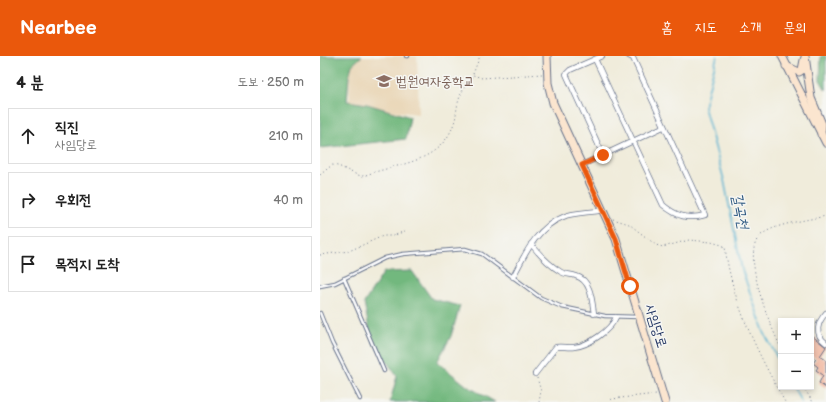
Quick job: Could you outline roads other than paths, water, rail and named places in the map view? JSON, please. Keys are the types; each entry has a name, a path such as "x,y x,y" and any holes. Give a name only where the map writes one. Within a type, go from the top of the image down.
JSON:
{"main road":[{"name":"사임당로","path":"547,56 548,74 553,103 616,239 665,402"},
{"path":"782,56 826,143"},
{"path":"786,65 796,72 802,70 805,56"},
{"path":"805,56 805,99"},
{"path":"805,56 811,98 822,124 821,134"}],"street":[{"path":"602,56 570,70 566,74 603,155"},
{"path":"596,59 663,205 673,214 685,218 705,215 663,127 633,58 630,56"},
{"path":"582,165 663,127"},
{"path":"513,277 531,244 546,226 563,217 603,210"},
{"path":"531,244 540,255 560,272 577,276 584,280 590,292 594,314"},
{"path":"826,313 821,318 818,330 820,338 826,343"},
{"path":"534,374 556,347 579,346 599,336 614,323 616,317"}],"lane":[{"path":"320,286 336,283 385,258 404,254 465,249 482,254 541,298 562,307 616,317 640,317"},
{"path":"344,278 384,370"},
{"path":"320,313 332,343 360,399"}],"waterway":[{"name":"갈곡천","path":"717,56 704,107 724,180 742,270 764,332 778,359"},
{"name":"갈곡천","path":"795,390 801,402"}],"place":[{"name":"법원여자중학교","path":"384,81"}]}
